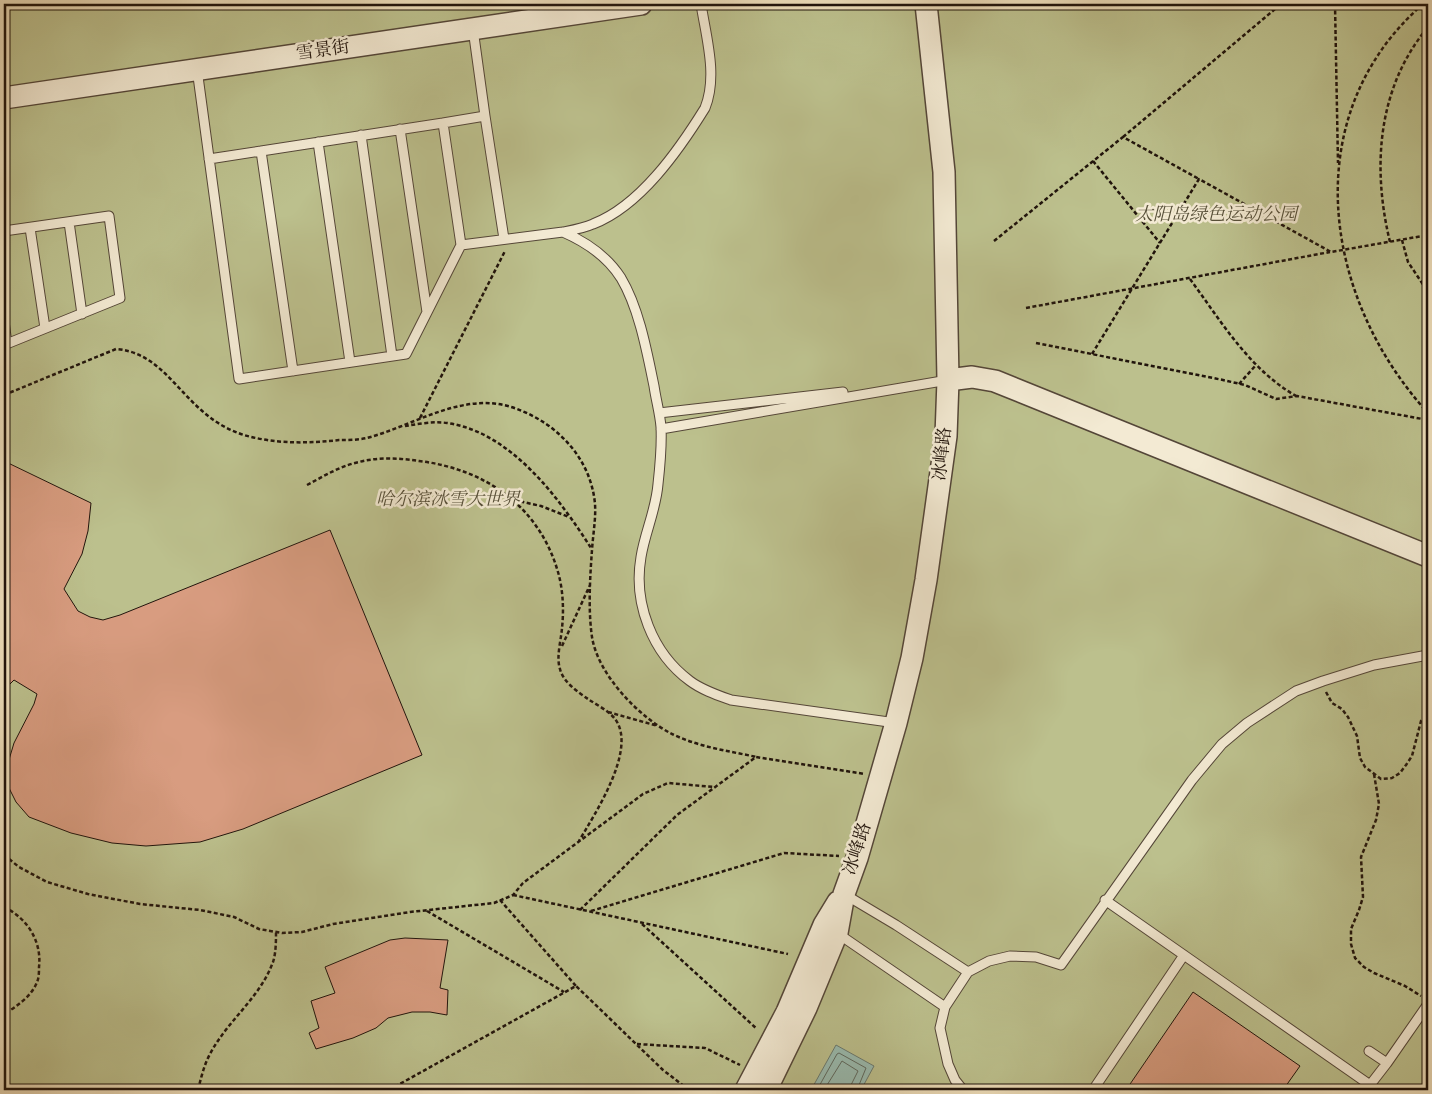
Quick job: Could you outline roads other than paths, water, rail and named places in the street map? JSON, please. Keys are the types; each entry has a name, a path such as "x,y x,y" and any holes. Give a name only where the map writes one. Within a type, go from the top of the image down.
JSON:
{"street":[{"name":"雪景街","path":"4,98 641,4"},
{"name":"冰峰路","path":"766,1090 806,1008 831,929 857,858 896,723 912,658 928,570 946,436 948,380 944,172 926,4"},
{"path":"948,380 972,377 995,381 1428,556"},
{"name":"冰峰路","path":"746,1090 831,929"}],"lane":[{"path":"461,245 563,232 593,224 627,205 659,172 705,108 711,80 701,4"},
{"path":"473,29 485,116 508,239"},
{"path":"197,69 239,379 406,354 461,245 443,122"},
{"path":"209,159 485,116"},
{"path":"400,129 427,312"},
{"path":"361,135 392,356"},
{"path":"318,142 350,362"},
{"path":"261,151 293,371"},
{"path":"4,232 109,216 120,298 5,344 4,321"},
{"path":"69,222 82,314"},
{"path":"30,228 45,328"},
{"path":"563,232 582,241 604,257 623,282 643,337 661,429 656,501 641,558 639,584 640,597 647,622 655,639 670,661 691,682 731,700 896,723"},
{"path":"659,413 948,380"},
{"path":"661,429 948,380"},
{"path":"963,1090 955,1080 948,1064 940,1028 945,1007 968,972 989,961 1010,956 1036,957 1061,965 1192,780 1222,744 1247,723 1296,691 1374,665 1428,655"},
{"path":"844,894 968,972"},
{"path":"1106,900 1370,1085 1428,1002"},
{"path":"831,929 945,1007"},
{"path":"1093,1090 1184,954"},
{"path":"1369,1051 1387,1063"},
{"path":"484,1090 568,1090"}],"water":[{"path":"836,1045 874,1066 861,1090 811,1090"}],"park label":[{"name":"太阳岛绿色运动公园","path":"1216,215"},
{"name":"哈尔滨冰雪大世界","path":"448,500"}]}
